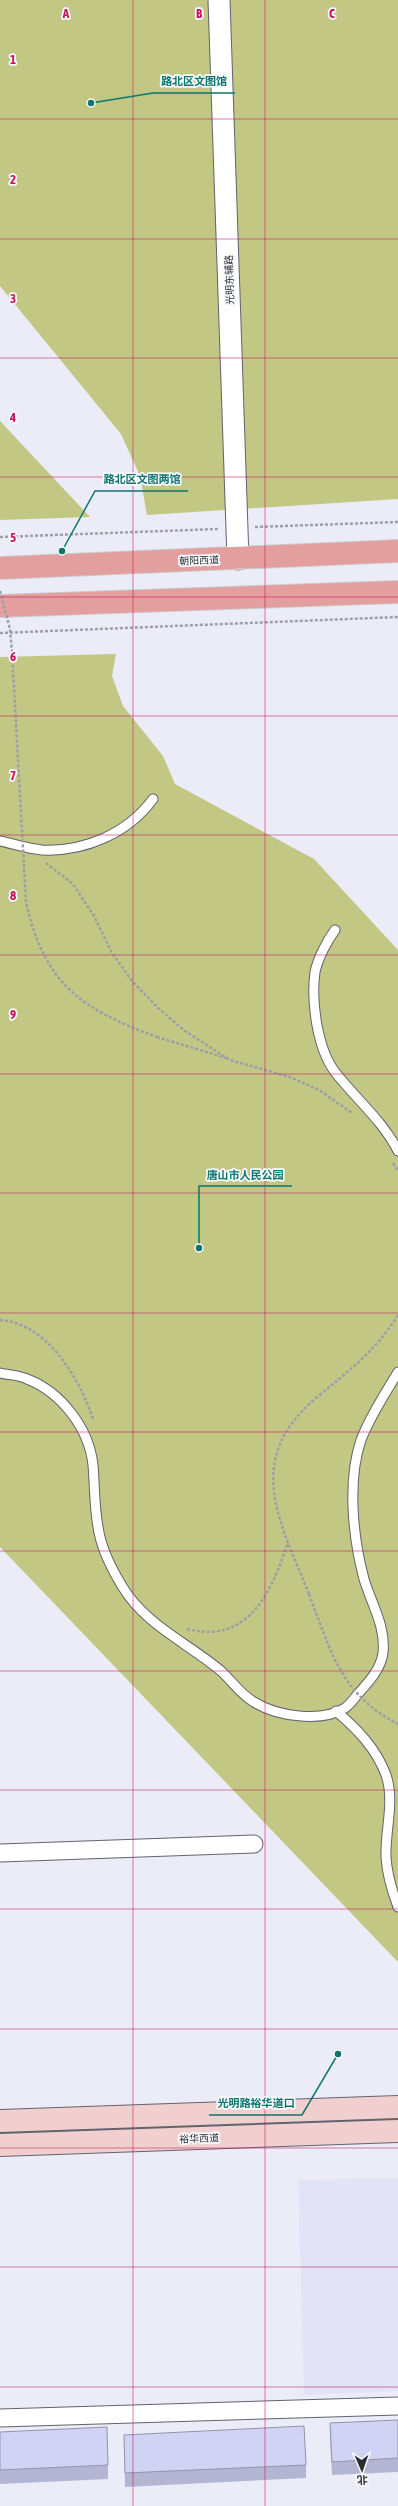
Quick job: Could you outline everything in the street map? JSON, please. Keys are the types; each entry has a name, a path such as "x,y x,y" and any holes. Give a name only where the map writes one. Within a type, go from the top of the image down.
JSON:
{"main road":[{"name":"朝阳西道","path":"0,568 398,551"},
{"path":"0,606 398,592"},
{"path":"0,2121 398,2107"},
{"name":"裕华西道","path":"0,2145 398,2131"}],"street":[{"name":"光明东辅路","path":"219,0 238,559"},
{"path":"0,1853 254,1844"},
{"path":"0,2418 398,2406"}],"lane":[{"path":"0,841 42,850 78,846 120,831 142,814 153,799"},
{"path":"335,930 316,970 314,1004 321,1041 334,1071 376,1118 398,1151"},
{"path":"0,1373 26,1378 48,1392 71,1414 84,1430 92,1462 95,1509 100,1538 109,1561 123,1588 148,1618 206,1659 251,1701 267,1710 284,1715 302,1717 344,1708 376,1672 383,1654 383,1632 368,1591 357,1546 354,1494 361,1440 376,1407 398,1372"},
{"path":"336,1710 370,1745 386,1776 389,1797 386,1857 390,1882 398,1907"}],"path":[{"path":"0,538 398,522"},
{"path":"0,591 10,629 12,652 26,902 33,932 51,967 63,983 80,999 99,1012 125,1025 157,1037 290,1077 318,1090 354,1115"},
{"path":"0,633 398,617"},
{"path":"16,852 30,857"},
{"path":"43,861 72,884 94,916 112,953 143,992 185,1031 230,1060"},
{"path":"392,1160 398,1171"},
{"path":"398,1315 387,1333 362,1362 314,1400 296,1418 281,1439 273,1466 274,1490 279,1517 336,1666 348,1684 368,1704 398,1724"},
{"path":"0,1320 27,1328 47,1343 64,1362 78,1384 95,1426"},
{"path":"183,1628 204,1631 223,1630 242,1622 254,1613 277,1576 288,1542"}],"shaded area":[{"path":"398,2178 398,2391 304,2395 298,2180"}],"green space":[{"path":"0,0 398,0 398,499 147,515 140,476 121,434 0,286"},
{"path":"0,421 90,517 0,520"},
{"path":"116,654 112,676 123,706 163,756 175,784 314,859 398,950 398,1962 0,1547 0,657"}],"building":[{"path":"398,2420 398,2458 332,2462 330,2423"},
{"path":"304,2426 306,2465 125,2473 124,2435"},
{"path":"107,2427 108,2465 0,2470 0,2432"}],"place":[{"name":"路北区文图馆","path":"91,103"},
{"name":"路北区文图两馆","path":"62,551"},
{"name":"唐山市人民公园","path":"199,1248"},
{"name":"光明路裕华道口","path":"338,2054"}]}
